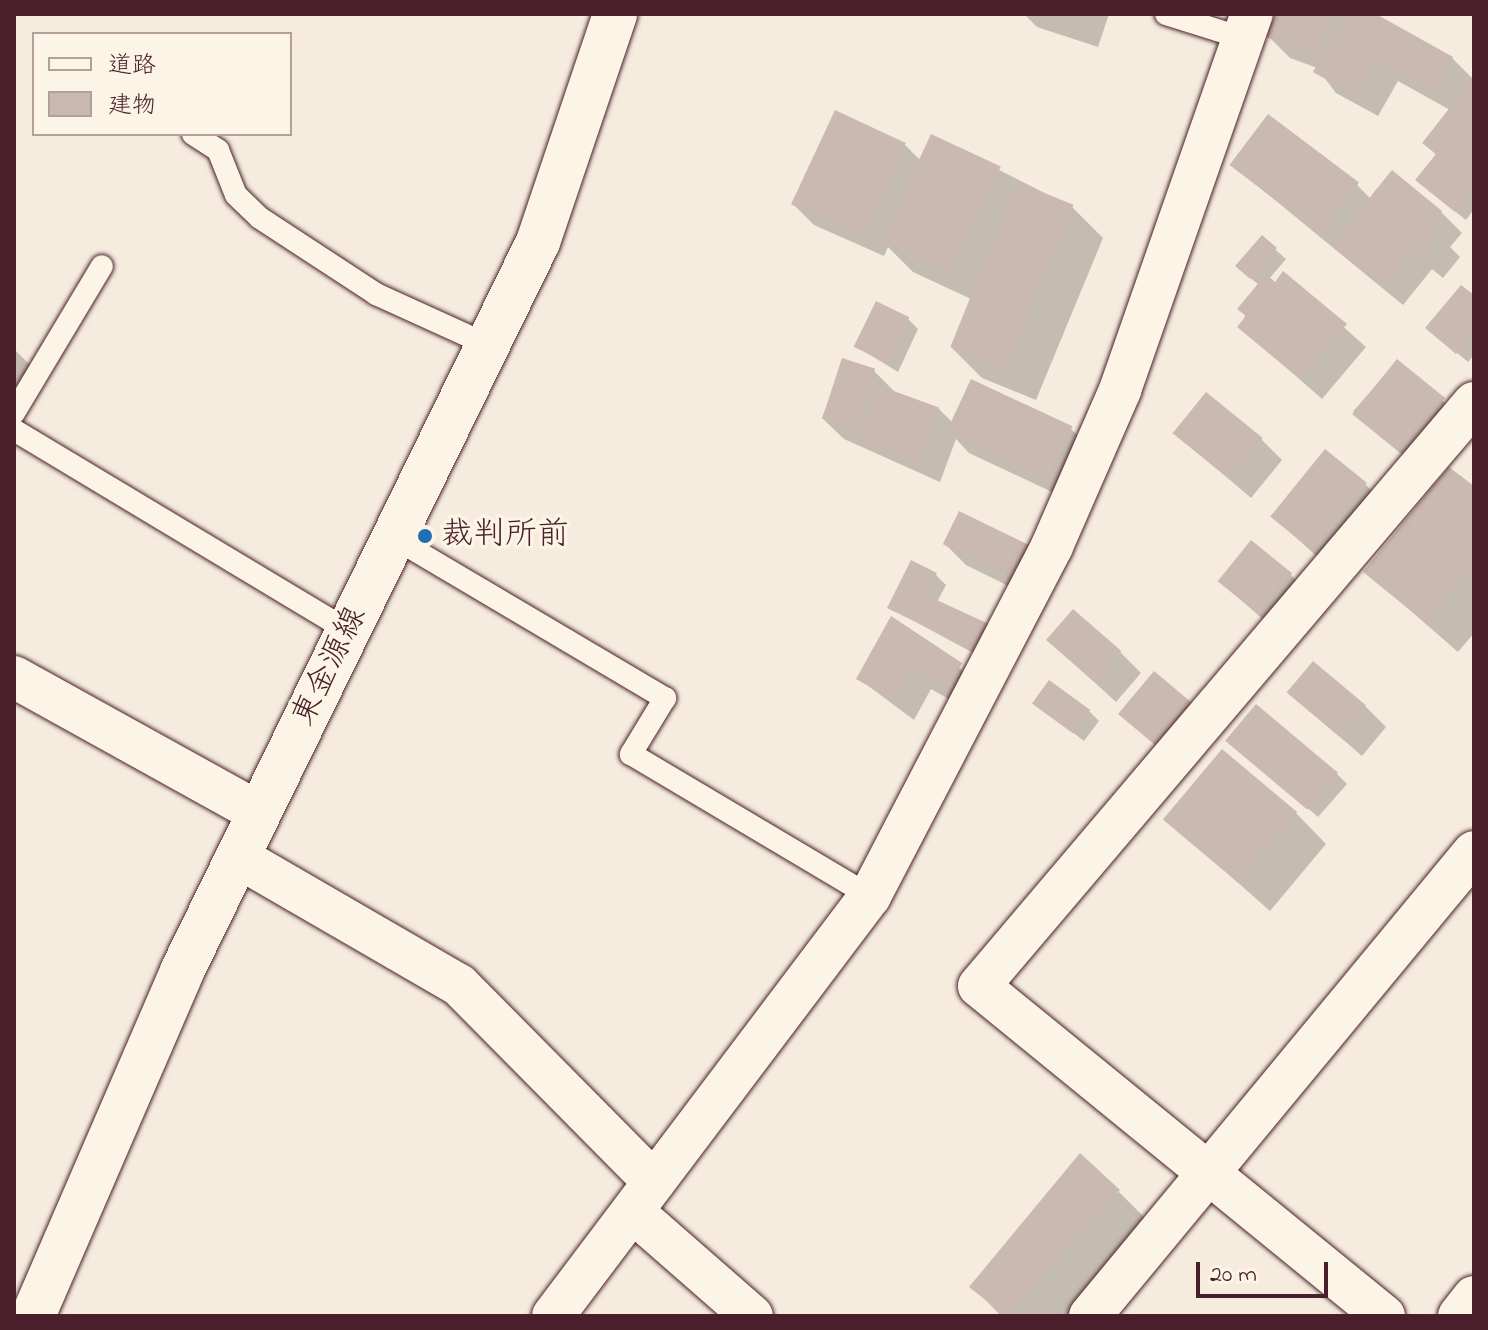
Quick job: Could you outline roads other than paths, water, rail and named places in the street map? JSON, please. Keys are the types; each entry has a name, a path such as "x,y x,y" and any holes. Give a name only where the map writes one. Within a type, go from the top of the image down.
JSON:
{"main road":[{"name":"東金源線","path":"33,1316 238,857 538,242 615,14"}],"street":[{"path":"553,1316 870,896 1052,546 1096,447 1247,26"},
{"path":"1384,1316 979,986 1474,403"},
{"path":"14,677 259,813"},
{"path":"1090,1316 1209,1174 1460,898 1474,852"},
{"path":"238,857 459,985 643,1197 752,1316"},
{"path":"1459,1316 1474,1297"}],"lane":[{"path":"1166,14 1247,26"},
{"path":"196,136 218,150 236,195 260,218 376,294 488,345"},
{"path":"14,413 102,266"},
{"path":"14,430 349,631"},
{"path":"394,538 665,698 631,754 870,896"}],"place":[{"name":"裁判所前","path":"425,536"}]}
